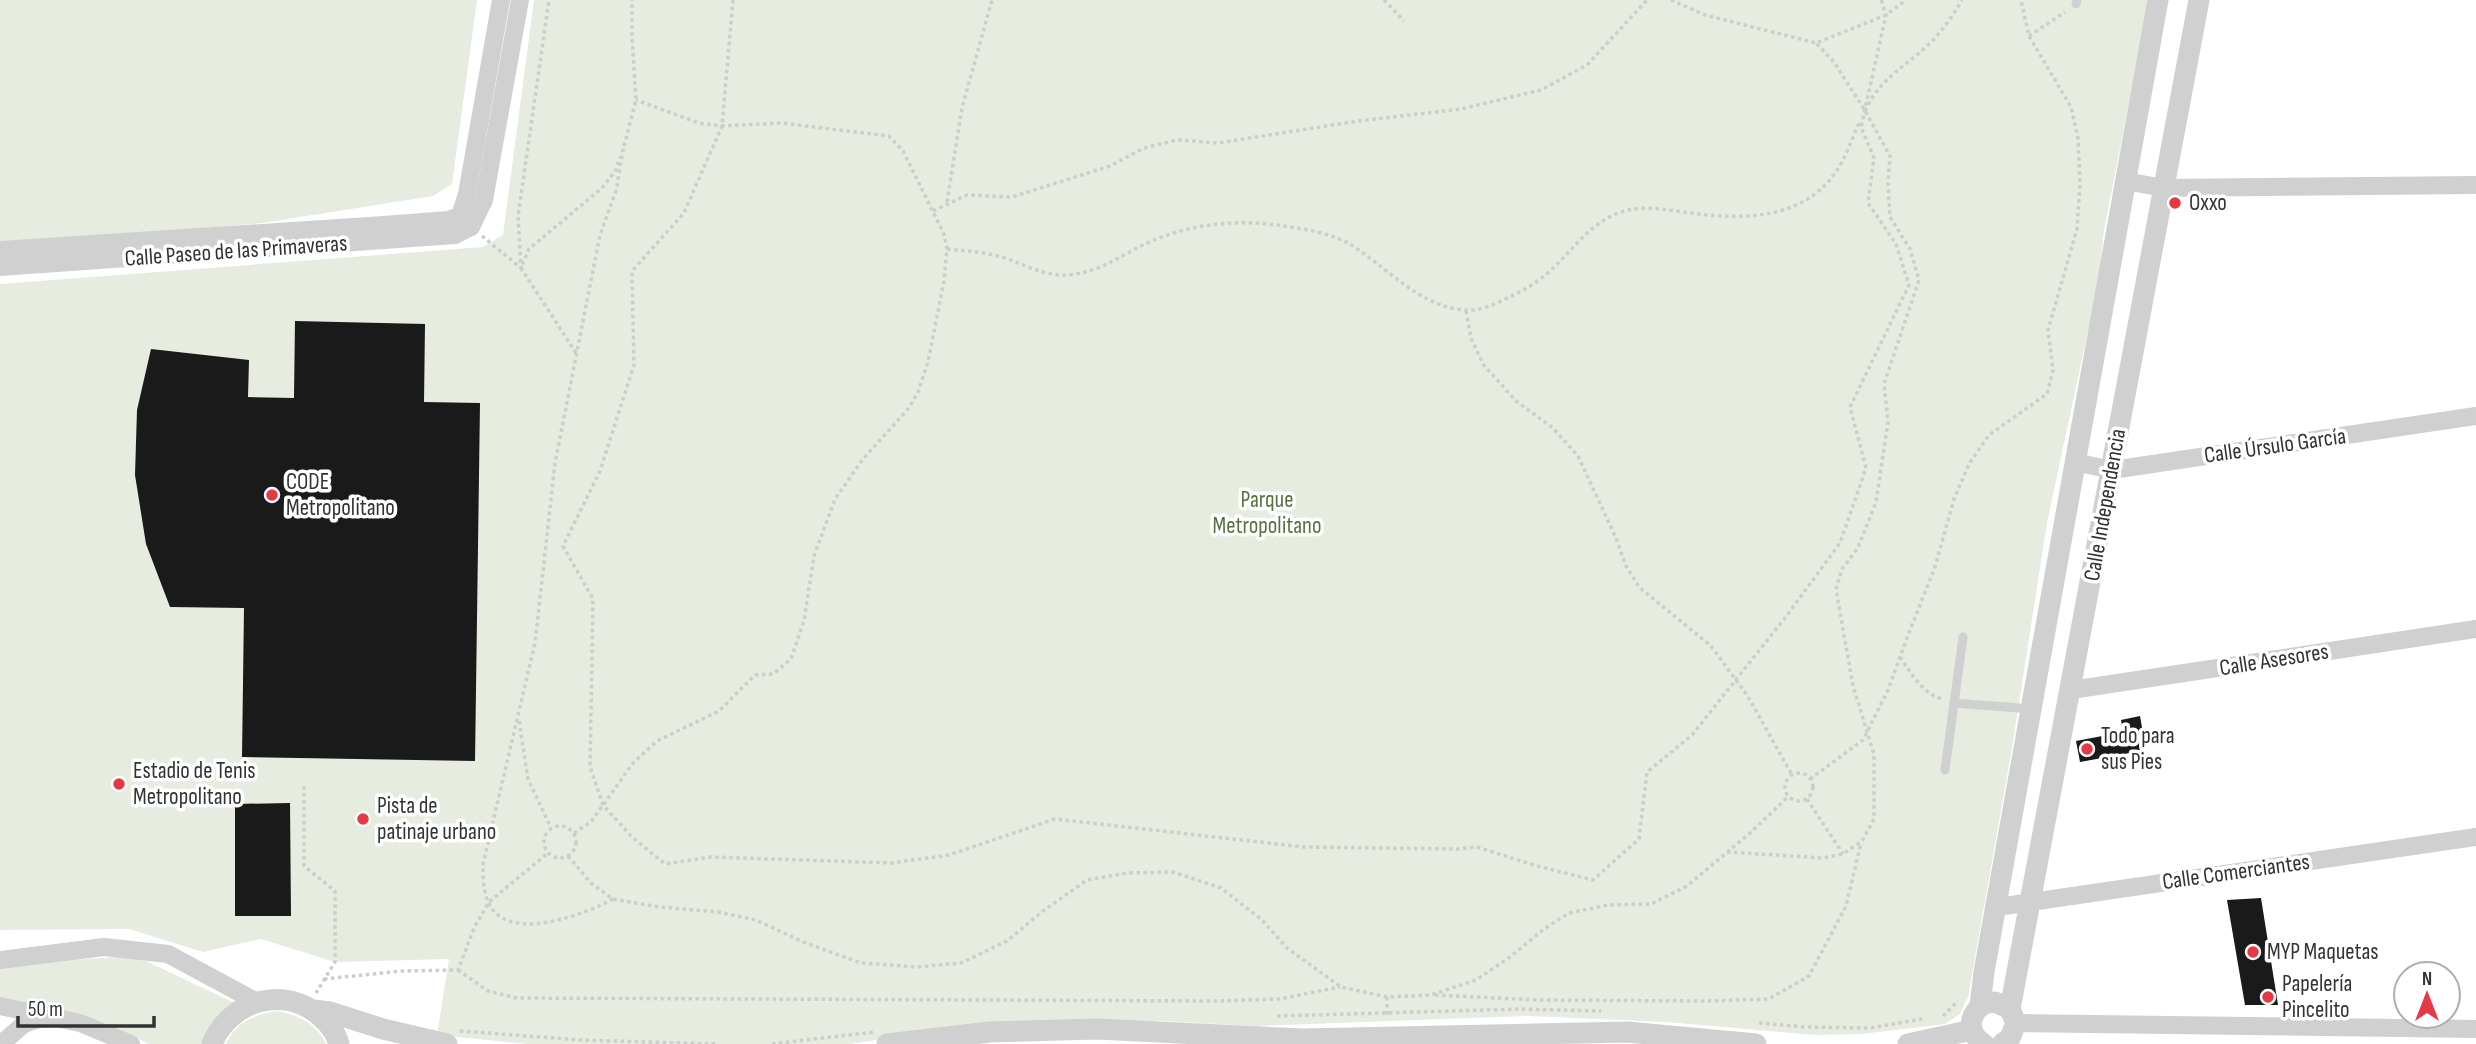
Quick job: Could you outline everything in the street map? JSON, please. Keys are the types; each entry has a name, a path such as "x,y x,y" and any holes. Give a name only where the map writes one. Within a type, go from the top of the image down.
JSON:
{"street":[{"path":"466,222 467,194 501,0"},
{"path":"466,222 484,200 520,0"},
{"name":"Calle Independencia","path":"1978,1037 1971,1021 1980,1006 2158,0"},
{"name":"Calle Independencia","path":"2013,1016 2199,0"},
{"path":"2125,181 2164,188 2476,185"},
{"name":"Calle Paseo de las Primaveras","path":"0,250 448,220 466,222"},
{"name":"Calle Paseo de las Primaveras","path":"0,267 455,235 466,222"},
{"name":"Calle Úrsulo García","path":"2075,462 2112,470 2476,416"},
{"name":"Calle Asesores","path":"2071,690 2476,629"},
{"name":"Calle Comerciantes","path":"1997,907 2476,837"},
{"path":"0,960 104,947 168,954 257,1002"},
{"path":"212,1044 227,1019 241,1009 257,1002 283,999 383,1029 452,1037"},
{"path":"1980,1006 1995,1002 2013,1016 2476,1029"},
{"path":"0,1006 80,1023 131,1044"},
{"path":"311,1009 328,1023 339,1044"},
{"path":"1,1042 24,1024 50,1015"},
{"path":"2002,1044 2010,1038 2013,1016"},
{"path":"887,1044 990,1032 1044,1029 1163,1037 1373,1040 1627,1038 1756,1044"},
{"path":"1908,1044 1978,1037"}],"lane":[{"path":"1945,770 1963,637"},
{"path":"1954,703 2032,709"}],"path":[{"path":"521,268 518,216 549,0"},
{"path":"521,268 529,249 602,188 616,170 636,100 632,0"},
{"path":"733,0 722,126 684,213 632,271 634,365 600,471 563,546 593,599 590,767 603,805 632,837 665,864 711,857 892,863 949,855 1055,819 1304,847 1477,847 1593,880 1639,839 1647,772 1692,735 1785,618 1840,542 1866,468 1850,407 1909,285 1896,244 1868,202 1874,158 1861,127 1862,119"},
{"path":"947,202 962,108 992,0"},
{"path":"1384,0 1404,21"},
{"path":"933,211 947,202 967,195 1012,197 1110,166 1144,148 1177,140 1219,143 1358,121 1461,109 1541,90 1587,65 1647,0"},
{"path":"324,979 389,972 458,970 488,991 517,998 1217,1001 1279,999 1341,987 1387,997 1431,995 1538,1000 1707,1001 1769,999 1809,976 1846,906 1862,841 1874,819 1874,754 1853,686 1836,589 1842,569 1858,548 1877,502 1888,422 1884,384 1919,280 1910,249 1891,217 1888,183 1891,156 1834,62 1816,43 1705,15 1671,0"},
{"path":"947,249 981,252 1006,258 1052,275 1072,275 1097,271 1168,234 1220,223 1258,223 1319,233 1346,242 1416,292 1439,303 1466,311 1489,307 1523,292 1551,271 1584,235 1618,213 1639,208 1663,208 1693,213 1750,216 1785,211 1802,205 1822,191 1837,171 1865,110 1886,15 1881,0"},
{"path":"1816,43 1886,15 1906,0"},
{"path":"1865,110 1872,95 1887,78 1931,43 1962,0"},
{"path":"1810,779 1863,740 1888,690 1935,567 1954,499 1969,464 1989,435 2047,394 2053,370 2048,330 2077,229 2080,184 2078,138 2071,107 2029,36 2021,0"},
{"path":"2029,36 2076,2"},
{"path":"574,833 591,822 633,763 657,741 719,711 755,675 773,674 791,659 804,621 814,556 835,499 863,459 908,409 918,392 928,362 944,281 947,249 944,234 903,151 889,136 781,123 722,126 699,123 636,100"},
{"path":"613,899 550,922 520,924 498,916 489,902 483,886 483,864 535,643 555,463 600,235 617,191 624,145"},
{"path":"466,222 521,268 576,353"},
{"path":"1466,311 1471,338 1483,364 1516,401 1553,428 1578,456 1626,566 1639,587 1711,646 1747,695 1792,775"},
{"path":"1900,657 1918,682 1936,698 1954,703"},
{"path":"518,719 528,779 551,828"},
{"path":"1804,774 1810,779 1813,787 1807,799 1799,802 1788,797 1784,787 1792,775 1804,774"},
{"path":"304,786 304,866 335,891 335,962 311,1009"},
{"path":"1431,995 1476,980 1569,913 1608,905 1651,904 1687,886 1788,797"},
{"path":"1807,799 1843,854"},
{"path":"566,827 574,833 575,849 568,856 558,858 548,853 544,837 551,828 566,827"},
{"path":"1727,852 1823,858 1843,854 1862,841"},
{"path":"458,970 474,928 489,902 548,853"},
{"path":"568,856 591,883 613,899 659,907 718,912 757,920 803,942 861,963 916,967 961,963 1007,941 1087,880 1127,873 1173,873 1221,888 1262,920 1287,948 1341,987"},
{"path":"452,1037 716,1044"}],"green space":[{"path":"0,0 477,0 452,184 433,196 262,223 0,242"},
{"name":"Parque Metropolitano","path":"534,0 2149,0 2104,230 2098,284 2047,523 2012,748 1968,997 1960,1014 1945,1024 1862,1034 1815,1035 1667,1022 1529,1016 1257,1026 1161,1021 952,1029 850,1044 527,1044 437,1035 449,959 335,962 261,939 203,952 129,929 0,930 0,284 483,247 503,235"},
{"path":"135,956 239,1005 206,1044 149,1044 55,1008 0,1001 0,964"},
{"path":"277,1011 312,1025 326,1044 226,1044 240,1025"}],"building":[{"path":"295,321 425,324 424,402 480,403 475,761 242,757 244,608 170,607 146,544 135,475 137,410 151,349 249,360 248,397 294,398"},
{"path":"2140,716 2146,750 2080,762 2076,741 2123,732 2121,720"},
{"path":"290,803 291,916 235,916 235,804"},
{"name":"MYP Maquetas","path":"2261,898 2278,1005 2245,1005 2227,900"}],"place":[{"name":"Oxxo","path":"2175,203"},
{"name":"CODE Metropolitano","path":"272,495"},
{"name":"Todo para sus Pies","path":"2087,749"},
{"name":"Estadio de Tenis Metropolitano","path":"119,784"},
{"name":"Pista de patinaje urbano","path":"363,819"},
{"name":"MYP Maquetas","path":"2253,952"},
{"name":"Papelería Pincelito","path":"2268,997"}]}
